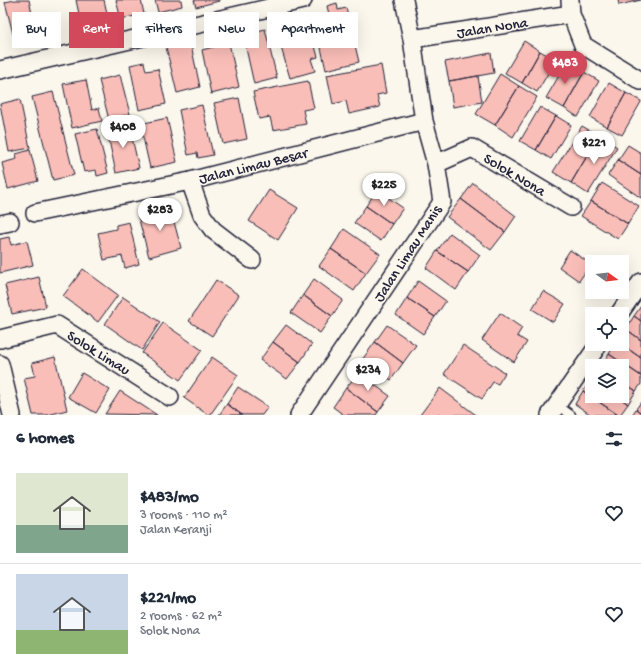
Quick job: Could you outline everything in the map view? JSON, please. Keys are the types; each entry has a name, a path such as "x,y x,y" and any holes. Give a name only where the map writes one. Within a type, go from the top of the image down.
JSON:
{"street":[{"path":"0,70 303,0"},
{"name":"Jalan Limau Manis","path":"299,415 442,202 436,164 424,121 412,39 404,0"},
{"path":"570,7 583,45 641,80"},
{"name":"Jalan Nona","path":"412,39 570,7"},
{"name":"Jalan Limau Besar","path":"35,213 190,181 424,121"},
{"name":"Solok Nona","path":"436,164 472,148 570,207"},
{"path":"190,181 202,215 213,230 252,260"},
{"path":"624,307 640,286"},
{"name":"Solok Limau","path":"0,339 56,325 170,397"},
{"path":"553,410 594,351"},
{"path":"0,364 12,415"}],"lane":[{"path":"553,410 571,415"}],"building":[{"path":"29,0 32,12 12,12 12,30 5,2"},
{"path":"76,0 104,0 107,12 79,12"},
{"path":"116,0 141,0 144,12 132,12 132,17 124,18 124,12 119,12"},
{"path":"155,0 181,0 182,6 158,12"},
{"path":"194,0 219,0 219,1 196,7"},
{"path":"618,0 641,0 619,5"},
{"path":"337,3 338,10 346,8 347,12 328,12 327,6"},
{"path":"265,29 267,48 270,48 277,78 254,84 246,48 259,48 259,31"},
{"path":"524,41 540,51 522,83 505,73"},
{"path":"166,48 192,48 200,87 177,93"},
{"path":"210,48 230,48 239,87 211,94 202,50"},
{"path":"281,48 315,48 318,57 311,59 315,71 290,78"},
{"path":"321,48 356,48 359,62 326,70"},
{"path":"540,51 556,60 537,92 522,83"},
{"path":"491,53 494,73 449,81 445,62"},
{"path":"144,62 146,71 158,69 166,104 139,110 130,65"},
{"path":"567,62 584,72 564,108 546,98"},
{"path":"381,65 386,93 377,95 380,107 349,114 346,101 333,104 327,75"},
{"path":"584,72 599,81 578,117 564,108"},
{"path":"500,74 519,86 495,125 476,114"},
{"path":"120,75 130,114 109,120 99,80"},
{"path":"478,76 482,102 453,107 449,81"},
{"path":"86,80 92,110 99,108 102,121 72,128 63,84"},
{"path":"308,81 314,108 303,110 306,124 273,130 270,117 259,119 253,92"},
{"path":"609,83 626,93 607,127 590,117"},
{"path":"519,86 537,97 513,137 495,125"},
{"path":"53,92 74,175 53,180 32,97"},
{"path":"626,93 641,102 622,135 607,127"},
{"path":"239,98 247,139 223,144 214,103"},
{"path":"20,99 30,148 9,152 0,104"},
{"path":"202,105 213,155 198,158 197,153 188,155 179,110"},
{"path":"540,107 556,116 536,150 520,141"},
{"path":"556,116 571,125 551,159 536,150"},
{"path":"167,118 177,162 150,168 140,124"},
{"path":"129,125 139,168 116,173 107,131"},
{"path":"582,126 599,136 571,183 553,172"},
{"path":"97,129 108,173 97,176 96,170 84,172 75,134"},
{"path":"599,136 617,147 588,194 571,183"},
{"path":"628,145 641,153 641,175 618,160"},
{"path":"30,150 38,181 8,189 2,163 17,159 16,154"},
{"path":"618,160 641,175 641,198 608,175"},
{"path":"473,183 516,216 505,232 461,199"},
{"path":"602,183 639,206 628,224 591,201"},
{"path":"269,190 298,208 278,240 249,221"},
{"path":"377,190 403,208 392,224 366,206"},
{"path":"461,199 505,232 491,250 447,217"},
{"path":"591,201 628,224 618,239 581,216"},
{"path":"366,206 392,224 381,241 354,223"},
{"path":"170,207 181,248 149,257 138,216"},
{"path":"129,222 139,264 125,268 122,256 104,260 98,233 116,229 116,225"},
{"path":"344,229 380,254 366,273 331,249"},
{"path":"450,233 480,255 468,272 437,251"},
{"path":"9,237 11,245 27,241 33,265 0,273 0,239"},
{"path":"331,249 366,273 354,291 319,266"},
{"path":"570,250 585,260 585,272 579,281 559,267"},
{"path":"437,251 468,272 456,290 426,268"},
{"path":"83,269 118,295 98,322 63,296"},
{"path":"39,277 46,307 12,314 5,285"},
{"path":"314,279 343,300 332,316 303,295"},
{"path":"216,280 239,295 212,336 189,321"},
{"path":"418,281 446,301 435,317 407,298"},
{"path":"543,291 565,304 553,322 532,309"},
{"path":"303,295 332,316 320,333 291,313"},
{"path":"123,297 160,322 142,350 105,324"},
{"path":"407,298 435,317 423,334 396,315"},
{"path":"641,306 641,321 634,316"},
{"path":"500,313 522,328 517,336 527,342 514,362 482,340"},
{"path":"634,316 641,321 641,340 629,331 629,324"},
{"path":"163,323 202,350 180,380 142,353"},
{"path":"286,325 312,344 300,362 273,342"},
{"path":"387,325 416,345 403,363 375,342"},
{"path":"629,331 641,340 641,358 629,350"},
{"path":"273,342 300,362 287,379 260,360"},
{"path":"375,342 403,363 391,380 362,360"},
{"path":"463,345 505,373 498,384 493,382 482,399 444,374"},
{"path":"629,350 641,358 641,376 629,368 629,359 616,359 609,354 611,351 629,351"},
{"path":"609,354 616,359 606,359"},
{"path":"55,357 67,410 48,415 33,415 24,378 35,376 32,363"},
{"path":"212,357 238,375 210,415 208,415 184,398"},
{"path":"629,368 641,376 641,384 636,391 629,386"},
{"path":"82,373 110,390 96,413 68,397"},
{"path":"358,373 390,396 378,412 346,388"},
{"path":"629,386 636,391 629,402"},
{"path":"238,387 268,407 262,415 242,415 227,404"},
{"path":"346,388 378,412 376,415 344,415 333,407"},
{"path":"440,388 476,415 420,415"},
{"path":"120,391 157,415 105,414"},
{"path":"583,391 585,392 585,403 600,403 618,415 591,415 575,404"},
{"path":"641,402 641,413 636,409"},
{"path":"600,403 628,404 620,415"},
{"path":"227,404 242,415 219,415"},
{"path":"636,409 641,413 641,415 632,415"}]}
